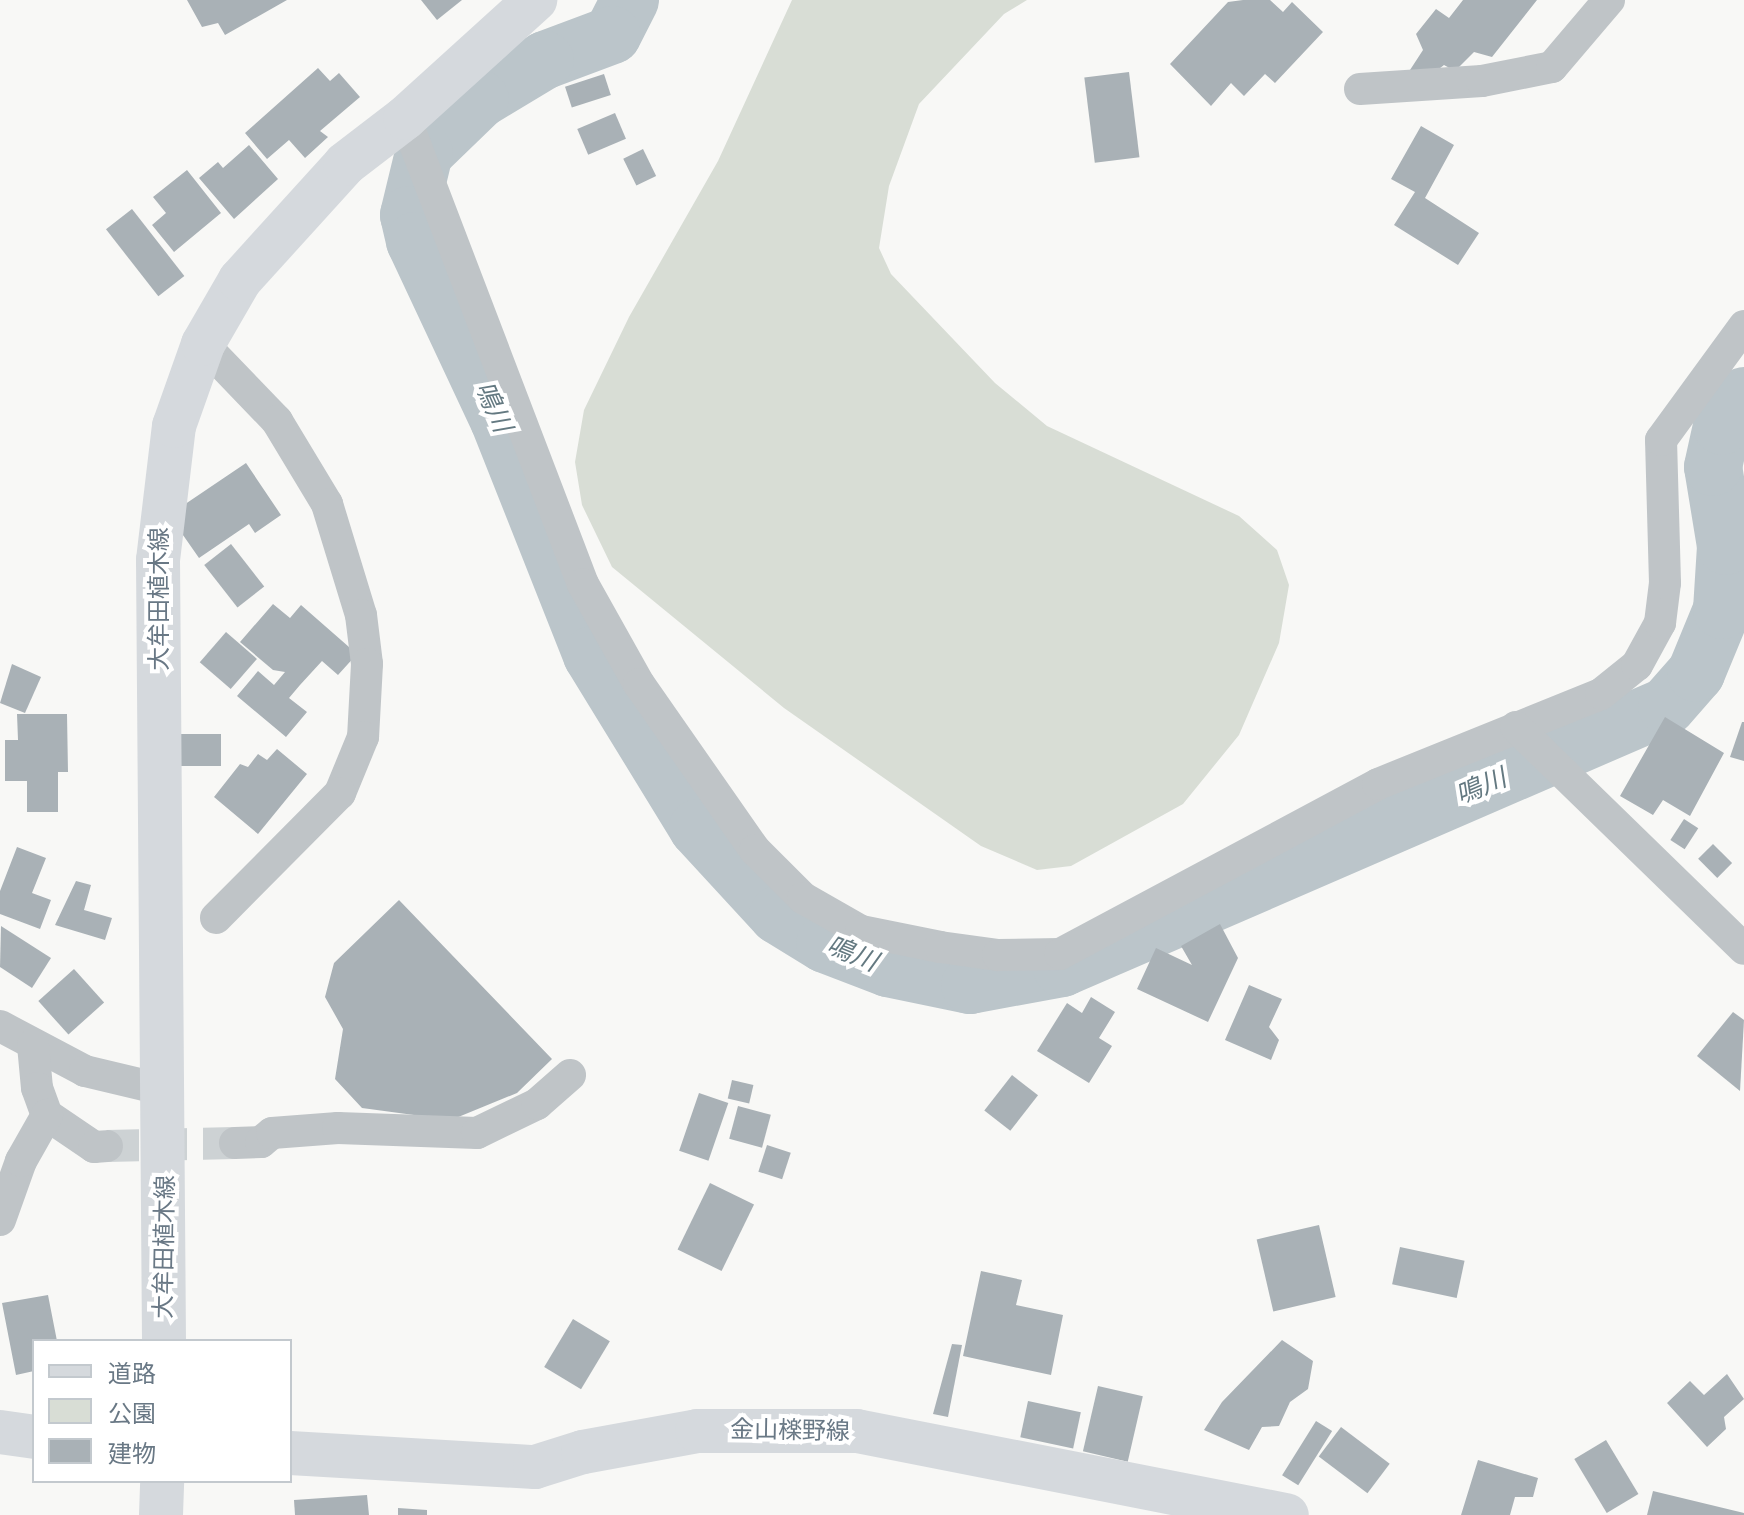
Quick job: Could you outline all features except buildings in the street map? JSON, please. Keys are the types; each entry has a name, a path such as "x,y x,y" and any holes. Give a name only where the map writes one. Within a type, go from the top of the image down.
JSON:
{"main road":[{"name":"大牟田植木線","path":"164,1339 165,1090 158,560 163,487 174,426 203,344 240,280 345,164 405,118 535,0"},
{"name":"金山檪野線","path":"292,1453 535,1467 583,1452 697,1431 857,1431 1287,1515"},
{"path":"0,1432 32,1437"},
{"path":"161,1515 162,1483"}],"street":[{"path":"1360,89 1482,81 1552,67 1609,0"},
{"path":"405,118 583,584 639,684 755,850 803,898 861,931 998,955 1060,954 1378,784 1601,694 1637,665 1660,623 1665,583 1661,440 1744,326"},
{"path":"203,344 277,421 327,504 361,615 367,664 363,737 340,793 216,918"},
{"path":"1516,727 1744,949"},
{"path":"0,1026 85,1071 165,1090"},
{"path":"33,1045 37,1088 47,1115 94,1147 107,1146"},
{"path":"235,1143 261,1142 272,1133 338,1128 477,1133 537,1104 570,1075"},
{"path":"0,1220 21,1161 47,1115"}],"green space":[{"path":"792,0 1027,0 1004,14 919,104 889,186 879,248 891,274 995,383 1047,426 1239,516 1277,550 1289,585 1279,643 1239,735 1183,804 1071,866 1037,870 981,846 784,708 612,567 582,505 575,462 584,410 629,317 718,161"}],"waterway":[{"name":"鳴川","path":"630,0 612,35 545,60 480,99 424,153 409,215 415,241 499,420 592,655 698,828 778,915 825,944 888,968 970,985 1062,968 1667,706 1696,673 1722,610 1726,546 1713,467 1722,426 1744,396"}],"tunnel":[{"path":"107,1146 235,1143"}]}
